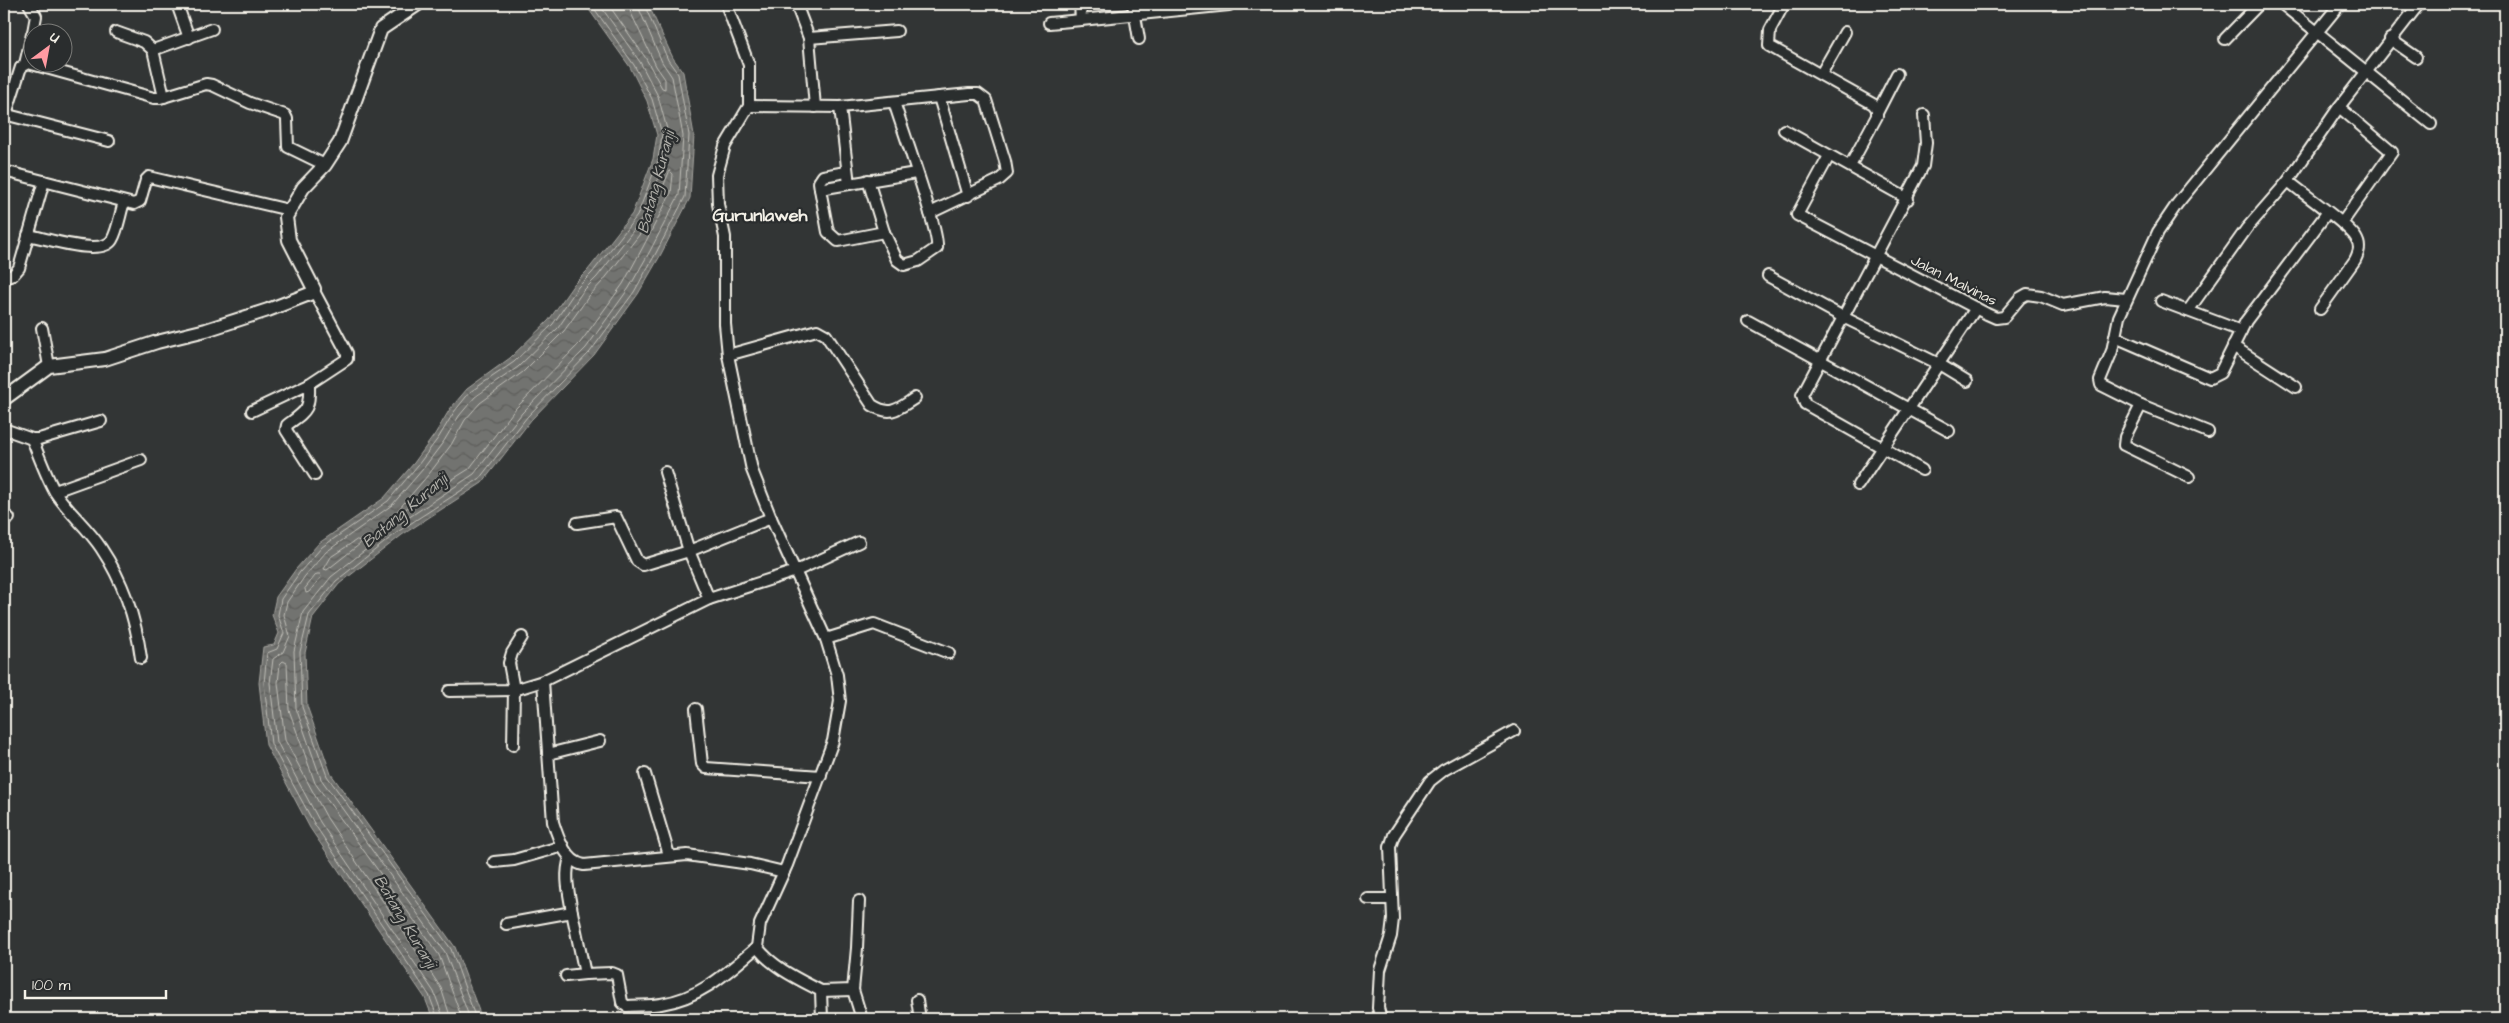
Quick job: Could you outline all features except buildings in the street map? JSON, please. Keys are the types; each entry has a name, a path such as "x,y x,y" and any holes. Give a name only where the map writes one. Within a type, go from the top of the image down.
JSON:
{"street":[{"path":"29,4 36,16 35,22"},
{"path":"177,4 189,38"},
{"path":"252,411 308,384 343,363 348,356 289,240 285,224 289,210 303,188 325,165 340,142 381,29 418,4"},
{"path":"726,4 749,65 749,106 725,146 716,175 718,204 726,244 724,324 728,355 752,470 770,518 796,571 826,640 837,675 840,710 833,741 821,776 784,872 760,924 757,947 763,956 821,991 853,990"},
{"path":"796,4 809,38 816,107"},
{"path":"1080,4 1081,20"},
{"path":"1133,4 1139,40"},
{"path":"1784,4 1770,30 1769,46 1873,104 1877,113"},
{"path":"2225,39 2259,4"},
{"path":"2282,4 2430,124"},
{"path":"2208,432 2103,388 2100,383 2115,337 2119,317 2148,250 2177,204 2340,4"},
{"path":"2188,311 2247,228 2288,181 2390,39 2419,4"},
{"path":"1049,23 1230,5"},
{"path":"153,50 212,29"},
{"path":"809,38 897,31"},
{"path":"116,32 144,42 153,50 164,97"},
{"path":"1820,74 1845,32"},
{"path":"2390,39 2416,57"},
{"path":"22,66 5,114 109,141"},
{"path":"55,72 154,98 164,97 206,84 212,85 250,103 282,113 287,119 288,147 325,165"},
{"path":"1850,166 1898,74"},
{"path":"749,106 840,107 974,94 982,96 986,100 1007,168 1004,177 930,213"},
{"path":"939,97 968,196"},
{"path":"868,180 884,232 900,264 907,266 936,251 938,245 930,213 894,102"},
{"path":"840,107 848,184"},
{"path":"2339,108 2392,152 2342,222"},
{"path":"1922,470 1805,404 1802,395 1924,166 1926,157 1924,115"},
{"path":"1784,130 1908,198"},
{"name":"Jalan Malvinas","path":"1829,156 1797,215 1996,318 2004,317 2010,313 2020,298 2027,294 2041,296 2063,305 2105,297 2126,299"},
{"path":"4,171 124,202 138,203 146,180 149,177 289,210"},
{"path":"846,172 823,176 819,182 828,232 835,240 844,241 884,232"},
{"path":"820,190 916,173"},
{"path":"4,278 13,274 19,268 44,181"},
{"path":"2288,181 2327,213 2342,222 2356,238 2360,251 2320,309"},
{"path":"28,235 92,248 103,247 112,240 124,202"},
{"path":"2115,337 2210,378 2220,373 2246,321 2327,213"},
{"path":"1768,276 1843,317 1939,364 1967,381"},
{"path":"4,400 49,366 105,359 157,342 206,330 268,310 314,288"},
{"path":"2161,300 2241,331"},
{"path":"1858,485 1976,308"},
{"path":"1748,321 1949,431"},
{"path":"42,328 49,366"},
{"path":"728,355 818,330 826,335 872,405 882,412 889,412 915,398"},
{"path":"2233,346 2296,387"},
{"path":"308,384 308,408 302,415 287,424 286,430 315,475"},
{"path":"2141,405 2125,437 2124,445 2189,477"},
{"path":"4,429 32,440 101,421"},
{"path":"32,440 55,491 101,548 112,568 129,605 138,635 140,658"},
{"path":"55,491 141,460"},
{"path":"665,472 689,551 709,599"},
{"path":"577,523 616,517 634,557 643,565 689,551 770,518"},
{"path":"449,691 514,690 543,681 709,599 796,571 859,542"},
{"path":"826,640 874,624 949,653"},
{"path":"513,745 514,690 509,663 512,653 522,637"},
{"path":"543,681 553,822 570,858 584,865 669,855 687,855 750,864 784,872"},
{"path":"696,709 702,764 706,768 821,776"},
{"path":"1380,1019 1378,1008 1380,970 1390,936 1392,900 1390,847 1403,819 1430,780 1444,770 1514,731"},
{"path":"548,754 600,741"},
{"path":"645,774 669,855"},
{"path":"494,862 514,860 564,846"},
{"path":"570,858 567,868 567,884 585,974"},
{"path":"1368,899 1392,900"},
{"path":"859,901 853,990 862,1019"},
{"path":"506,924 572,912"},
{"path":"566,976 612,973 617,975 622,1002 626,1006 661,1004 714,984 757,947"},
{"path":"821,991 822,1019"},
{"path":"917,1000 920,1019"}],"water":[{"name":"Batang Kuranji","path":"585,4 648,4 673,58 683,72 694,135 690,198 638,294 594,355 531,420 482,483 402,535 339,584 313,617 305,653 307,706 331,774 455,947 482,1019 433,1019 425,998 310,828 266,745 259,683 263,647 274,645 279,633 272,615 276,597 296,569 319,543 384,498 414,463 450,409 467,389 510,358 549,320 574,284 588,270 632,214 653,159 657,135 647,101 630,67"}],"district":[{"name":"Gurunlaweh","path":"760,215"}]}
